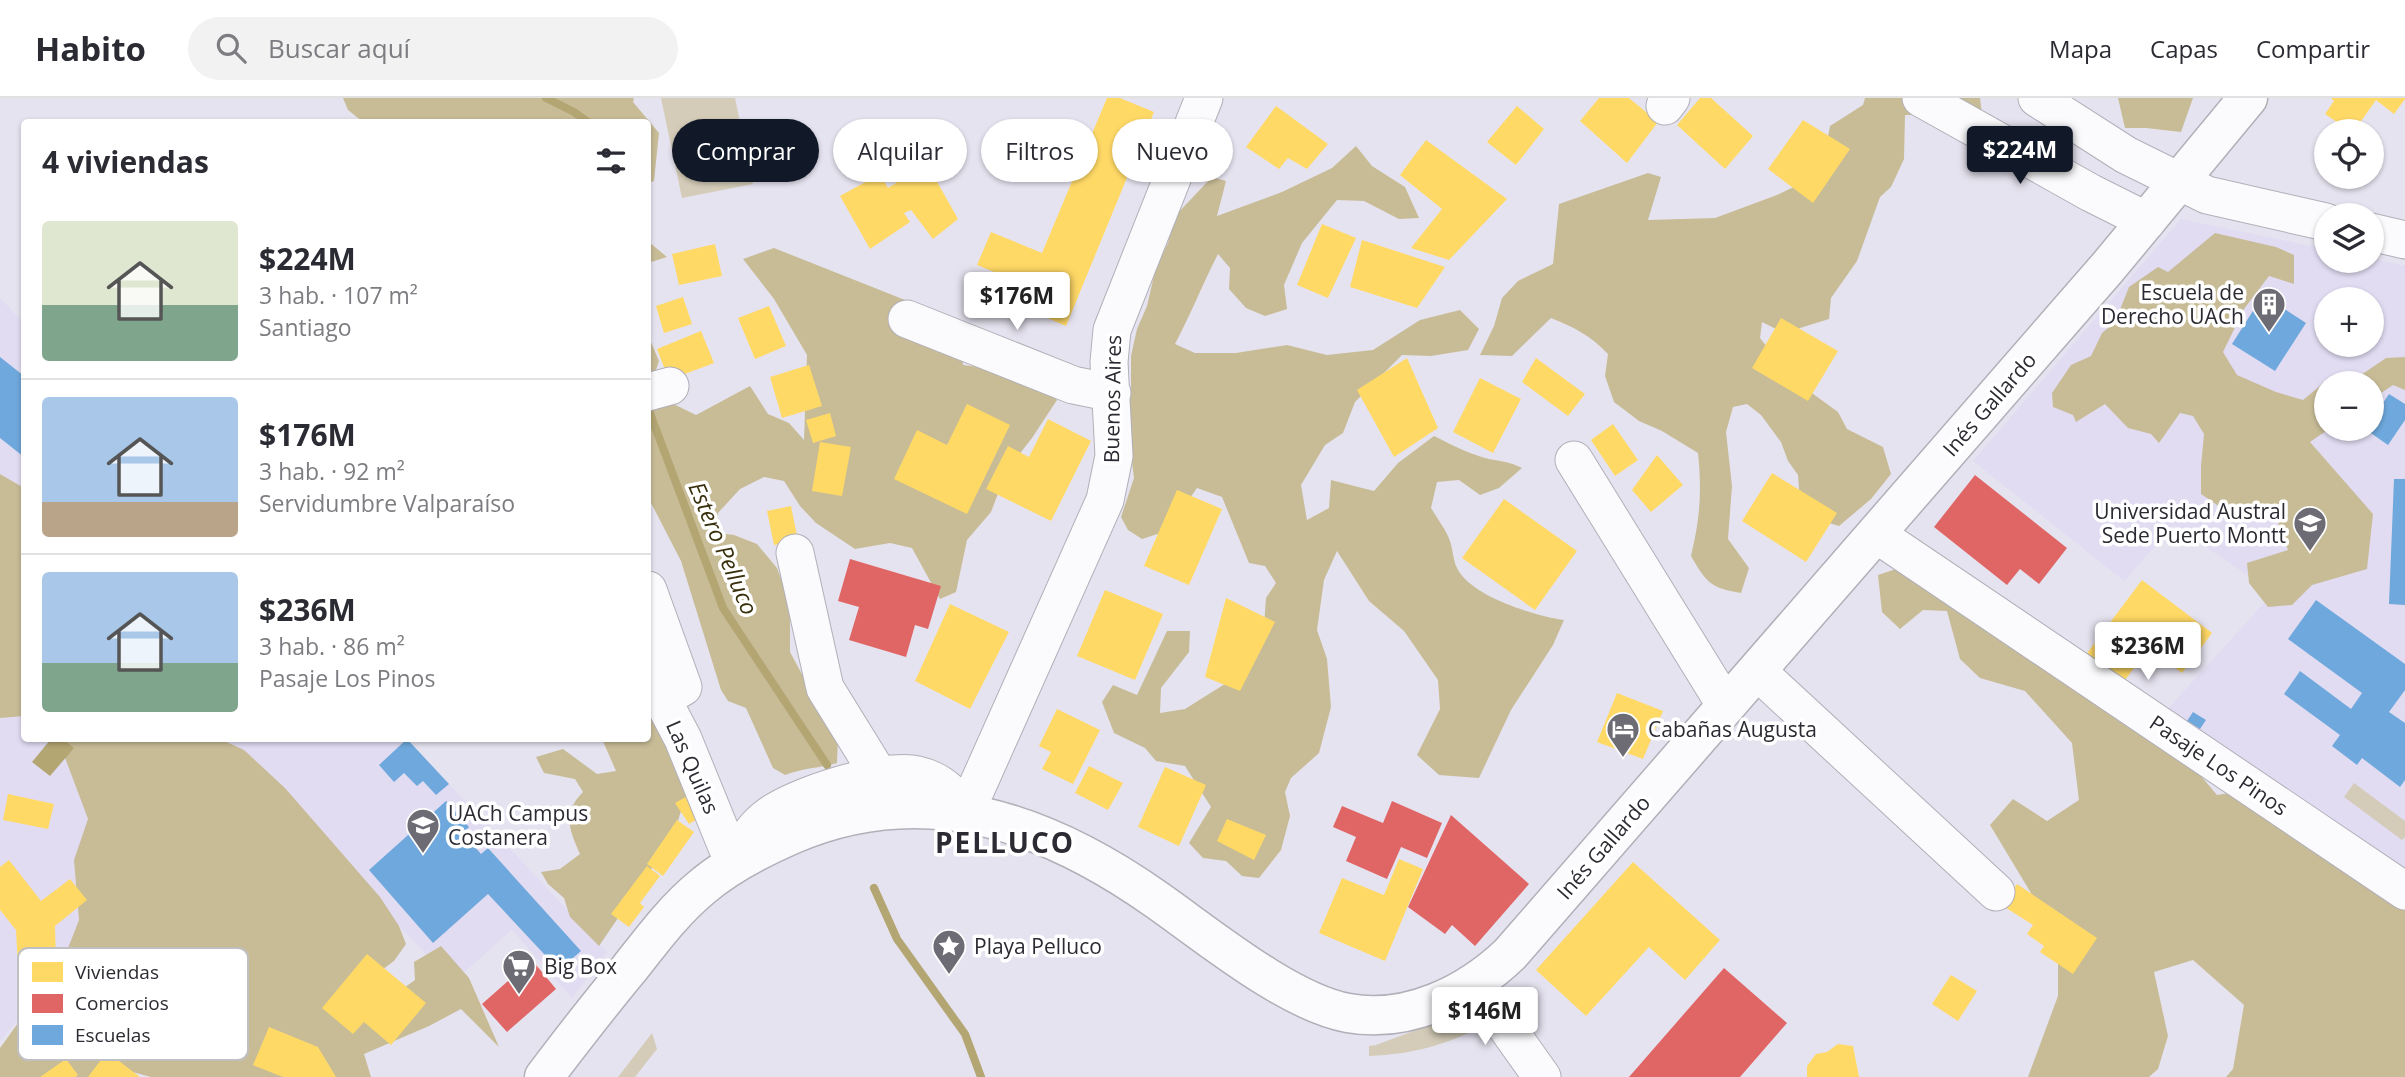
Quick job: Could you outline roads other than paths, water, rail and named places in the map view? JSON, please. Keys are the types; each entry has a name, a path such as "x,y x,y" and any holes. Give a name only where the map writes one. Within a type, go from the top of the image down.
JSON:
{"highway":[{"name":"Inés Gallardo","path":"544,1077 667,922 703,886 736,862 801,831 861,813 912,807 968,814 1023,828 1093,860 1154,898 1257,970 1330,1008 1350,1014 1395,1014 1434,1004 1475,983 1510,954 1727,706 2180,183 2248,98"}],"street":[{"name":"Buenos Aires","path":"968,814 972,798 1105,500 1114,456 1109,362 1112,330 1204,98"},
{"path":"1921,98 2091,193 2147,221"},
{"path":"2037,98 2126,155 2207,195 2314,219"},
{"path":"2384,235 2405,240"},
{"path":"907,319 1073,385 1112,393"},
{"path":"1574,460 1727,706"},
{"name":"Pasaje Los Pinos","path":"1876,534 2396,885"},
{"path":"795,554 825,688 880,777"},
{"path":"651,598 683,687 655,686"},
{"path":"1757,671 1996,892"},
{"name":"Las Quilas","path":"655,686 683,739 727,847 736,862"},
{"path":"736,862 756,827 778,809 816,793 866,779 907,773 934,780 947,789 968,814"},
{"path":"1475,983 1531,1071"}],"waterway":[{"name":"Estero Pelluco","path":"546,98 584,119"},
{"name":"Estero Pelluco","path":"651,416 723,608 827,765"},
{"name":"Estero Pelluco","path":"874,888 897,939 965,1034 981,1077"}],"place":[{"name":"Escuela de Derecho UACh","path":"2269,334"},
{"name":"Universidad Austral Sede Puerto Montt","path":"2310,553"},
{"name":"Cabañas Augusta","path":"1623,759"},
{"name":"UACh Campus Costanera","path":"423,855"},
{"name":"Playa Pelluco","path":"949,976"},
{"name":"Big Box","path":"519,996"}],"district":[{"name":"PELLUCO","path":"1005,842"}]}
